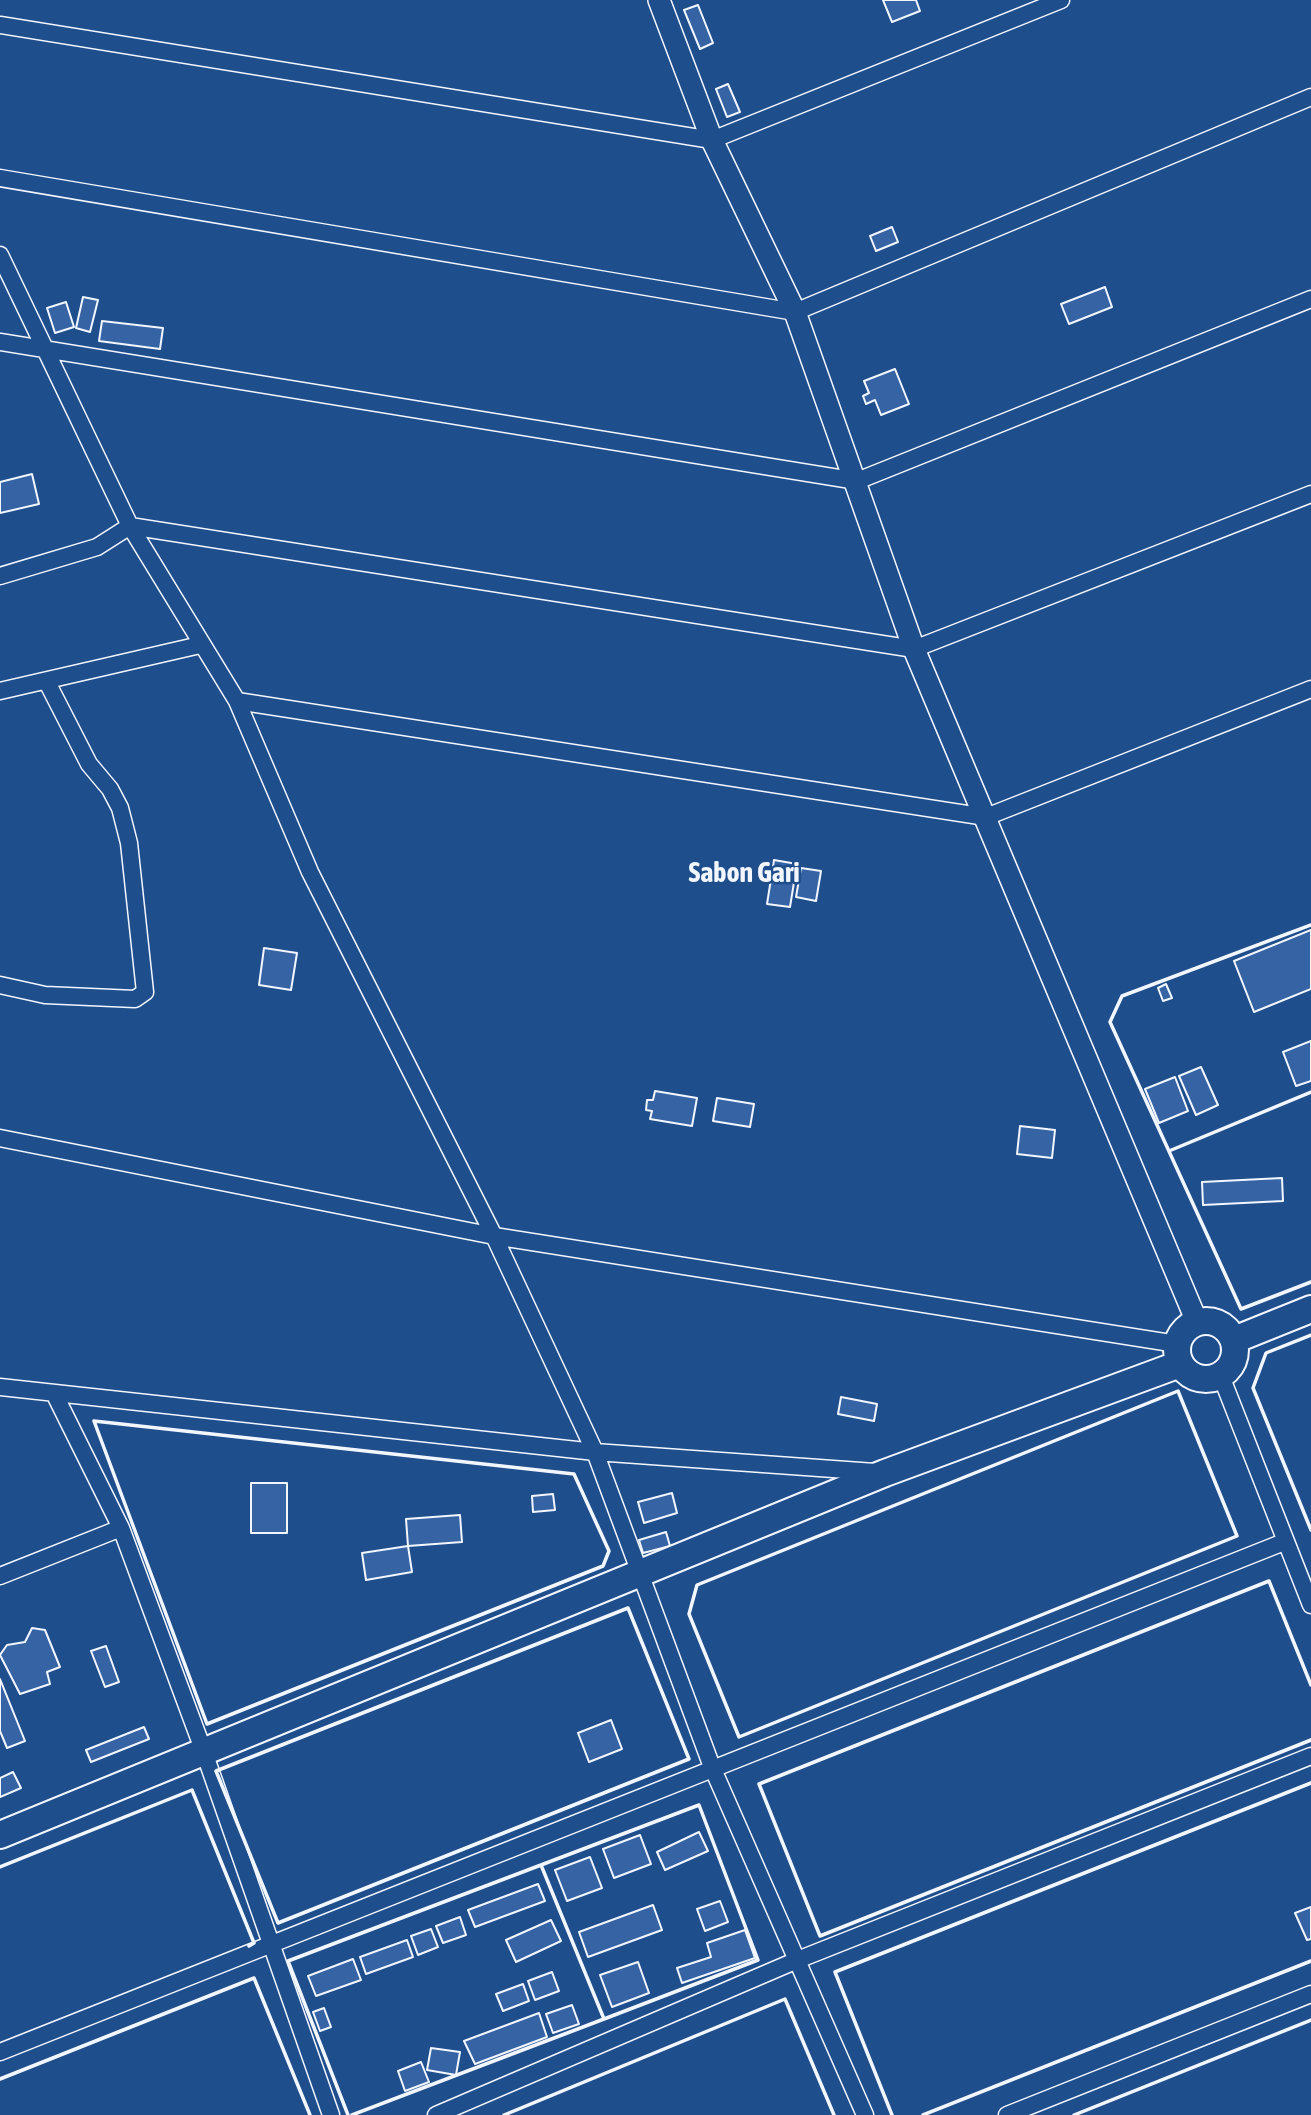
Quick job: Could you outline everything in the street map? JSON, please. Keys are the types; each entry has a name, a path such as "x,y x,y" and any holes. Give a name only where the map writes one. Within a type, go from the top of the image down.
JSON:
{"main road":[{"path":"1234,1340 1311,1309"},
{"path":"1197,1322 1215,1322 1223,1326 1234,1340 1235,1357 1227,1371 1212,1380 1193,1377 1178,1354 1184,1330 1197,1322"},
{"path":"0,1835 1178,1354"}],"street":[{"path":"659,0 712,140 794,312 857,481 914,649 1197,1322"},
{"path":"0,25 712,140 1061,0"},
{"path":"0,178 794,312 1311,97"},
{"path":"0,255 130,526 200,645 237,701 310,872 494,1236 595,1452 712,1767 864,2115"},
{"path":"0,342 857,481 1311,299"},
{"path":"0,576 97,547 130,526 914,649 1311,494"},
{"path":"0,691 200,645"},
{"path":"0,985 44,995 135,999 145,992 129,844 120,808 110,789 89,764 47,682"},
{"path":"237,701 986,817 1311,689"},
{"path":"0,1138 494,1236 1178,1354"},
{"path":"1220,1376 1311,1605"},
{"path":"0,1387 595,1452 885,1473"},
{"path":"55,1395 121,1528 273,1944 331,2115"},
{"path":"0,1576 121,1528"},
{"path":"0,2052 1284,1542"},
{"path":"436,2115 795,1961 1311,1756"},
{"path":"1007,2115 1311,1994"}],"building":[{"path":"883,0 916,0 920,11 892,22"},
{"path":"698,5 713,43 700,49 684,10"},
{"path":"728,84 740,112 727,117 716,89"},
{"path":"892,227 898,242 876,251 870,236"},
{"path":"1105,287 1112,307 1069,324 1061,304"},
{"path":"83,297 98,300 90,332 76,328"},
{"path":"66,302 74,327 55,333 47,308"},
{"path":"102,321 163,328 160,349 99,341"},
{"path":"895,369 909,404 881,415 875,400 866,404 863,396 869,393 864,381"},
{"path":"32,474 39,504 0,513 0,482"},
{"path":"774,860 797,864 790,907 767,904"},
{"path":"801,868 821,871 816,901 796,897"},
{"path":"1311,930 1311,989 1254,1012 1234,961"},
{"path":"264,948 297,953 291,990 259,985"},
{"path":"1166,984 1172,998 1163,1001 1158,988"},
{"path":"1311,1041 1311,1081 1296,1086 1283,1052"},
{"path":"1201,1067 1218,1105 1196,1115 1179,1076"},
{"path":"1175,1077 1188,1111 1159,1123 1145,1089"},
{"path":"655,1091 697,1098 692,1126 650,1119 652,1111 646,1110 647,1100 653,1100"},
{"path":"717,1098 754,1104 750,1127 713,1121"},
{"path":"1020,1126 1055,1130 1052,1158 1017,1154"},
{"path":"1282,1178 1283,1201 1203,1205 1202,1182"},
{"path":"841,1397 877,1404 874,1421 838,1414"},
{"path":"251,1483 287,1483 287,1533 251,1533"},
{"path":"672,1493 677,1513 644,1523 638,1502"},
{"path":"553,1494 555,1510 533,1512 532,1496"},
{"path":"460,1515 462,1542 408,1546 406,1519"},
{"path":"666,1532 670,1546 643,1553 639,1540"},
{"path":"408,1546 412,1572 366,1580 362,1553"},
{"path":"32,1628 45,1630 60,1667 47,1672 50,1684 20,1694 0,1655 7,1645 25,1642"},
{"path":"106,1646 119,1682 105,1687 91,1651"},
{"path":"0,1679 25,1741 7,1748 0,1731"},
{"path":"611,1720 622,1749 589,1762 578,1733"},
{"path":"144,1727 149,1739 91,1762 86,1750"},
{"path":"13,1772 21,1788 0,1797 0,1778"},
{"path":"699,1832 708,1851 665,1870 657,1852"},
{"path":"640,1835 651,1864 614,1878 603,1849"},
{"path":"590,1857 602,1888 567,1901 555,1870"},
{"path":"538,1884 545,1901 475,1927 468,1910"},
{"path":"720,1901 728,1922 705,1931 697,1909"},
{"path":"653,1905 662,1930 588,1957 579,1932"},
{"path":"1311,1907 1311,1939 1307,1940 1295,1913"},
{"path":"460,1917 466,1935 443,1943 436,1926"},
{"path":"551,1920 561,1941 516,1962 506,1940"},
{"path":"431,1929 438,1947 418,1955 411,1936"},
{"path":"745,1930 755,1958 682,1983 677,1968 711,1957 707,1943"},
{"path":"407,1940 413,1957 366,1974 360,1957"},
{"path":"353,1959 361,1980 316,1996 308,1976"},
{"path":"638,1962 649,1993 612,2007 600,1975"},
{"path":"552,1972 559,1991 535,2000 528,1981"},
{"path":"523,1984 529,2001 503,2011 496,1994"},
{"path":"572,2005 579,2024 553,2033 546,2014"},
{"path":"324,2008 331,2027 320,2031 313,2012"},
{"path":"539,2013 547,2037 475,2064 464,2041"},
{"path":"431,2048 460,2052 456,2075 427,2070"},
{"path":"421,2062 429,2082 405,2091 398,2071"}],"wall":[{"path":"1311,925 1122,996 1110,1022 1241,1309 1311,1282"},
{"path":"1169,1151 1311,1092"},
{"path":"1311,1335 1266,1353 1253,1388 1311,1530"},
{"path":"1178,1391 1237,1536 739,1737 689,1614 697,1585 1178,1391"},
{"path":"94,1421 574,1474 609,1551 603,1566 207,1724 94,1421"},
{"path":"1311,1685 1269,1581 759,1784 820,1936 1311,1740"},
{"path":"628,1608 689,1759 278,1923 216,1771 628,1608"},
{"path":"892,2115 835,1972 1311,1783"},
{"path":"0,1867 192,1790 254,1943 249,1946"},
{"path":"699,1805 758,1960 604,2019 541,1865 699,1805"},
{"path":"348,2115 288,1961 541,1865 604,2019 352,2115"},
{"path":"923,2115 1311,1961"},
{"path":"0,2079 254,1978 310,2115"},
{"path":"504,2115 785,1999 834,2115"},
{"path":"1074,2115 1311,2020"}],"district":[{"name":"Sabon Gari","path":"744,873"}]}
